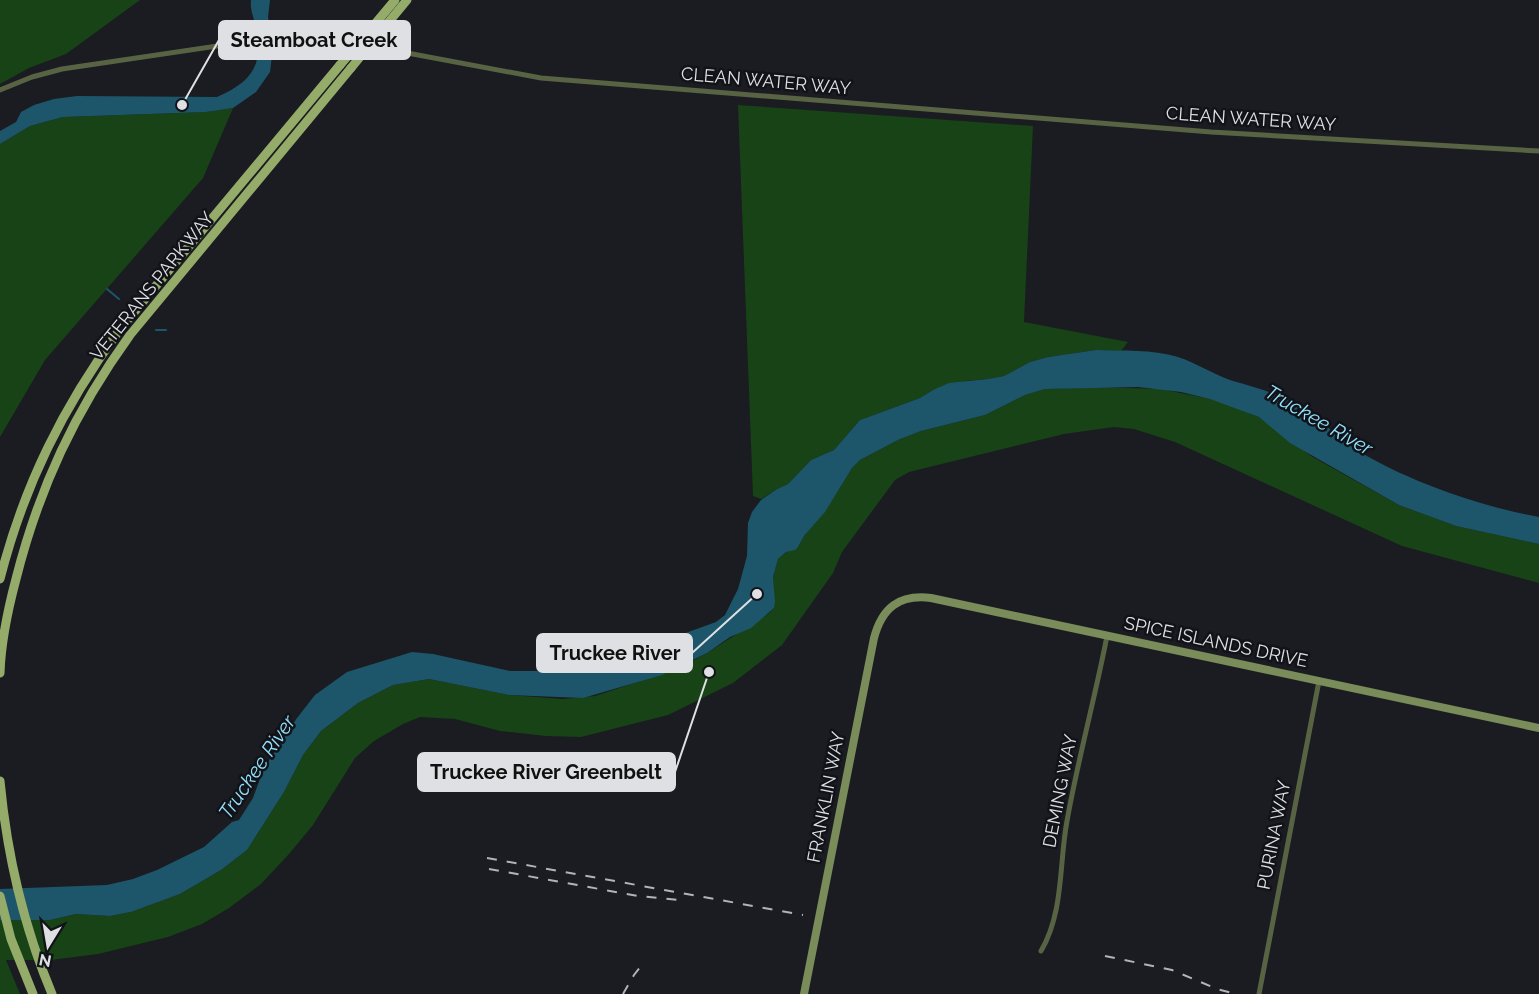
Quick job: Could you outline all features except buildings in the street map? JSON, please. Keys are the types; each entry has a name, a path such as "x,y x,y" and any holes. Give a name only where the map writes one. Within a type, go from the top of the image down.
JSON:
{"main road":[{"name":"VETERANS PARKWAY","path":"0,674 11,598 37,507 68,434 102,374 130,335 351,68 395,0"},
{"name":"VETERANS PARKWAY","path":"0,579 23,502 40,461 70,402 100,357 340,65 407,0"},
{"path":"0,781 9,853 20,903 50,990"},
{"path":"0,896 11,939 33,993"}],"street":[{"name":"CLEAN WATER WAY","path":"0,90 32,77 62,69 297,35 324,37 541,78 1199,131 1539,151"},
{"name":"SPICE ISLANDS DRIVE","path":"888,609 902,601 921,597 1539,728"},
{"name":"FRANKLIN WAY","path":"804,994 874,638 881,618 888,609"},
{"name":"DEMING WAY","path":"1041,951 1048,937 1054,915 1067,820 1107,636"},
{"name":"PURINA WAY","path":"1259,994 1319,681"}],"green space":[{"path":"0,0 140,0 66,54 29,68 0,84"},
{"path":"738,105 1033,126 1024,322 1128,342 1121,351 1096,350 1048,357 1030,362 1004,376 966,381 933,390 920,398 860,420 834,450 811,460 788,484 761,499 753,496"},
{"path":"233,108 203,178 45,360 0,437 0,144 30,126 63,117 206,112"},
{"path":"1096,387 1160,389 1211,399 1259,417 1311,456 1399,505 1456,526 1539,544 1539,583 1402,546 1175,442 1134,429 1114,427 1064,434 909,472 895,480 842,552 833,573 782,645 733,683 668,715 581,737 500,731 455,719 420,717 403,724 374,741 355,758 313,825 289,854 261,884 229,908 202,924 168,937 98,954 51,960 6,960 20,994 0,994 0,920 50,920 76,914 110,916 131,912 180,894 221,870 247,850 284,792 303,755 321,731 358,703 393,685 429,679 509,695 563,699 595,696 677,669 707,653 774,608 773,577 778,559 786,552 798,547 804,536 825,511 852,468 860,460 898,440 921,431 985,415 1025,395 1045,389"}],"water":[{"path":"251,0 270,0 268,17 273,47 270,72 256,92 233,108 206,112 63,117 30,126 0,144 0,131 16,122 21,112 54,99 77,96 217,97 229,91 246,79 256,63 258,41"},
{"path":"1096,350 1168,354 1226,378 1286,398 1307,410 1363,454 1411,478 1464,498 1539,517 1539,544 1456,526 1399,505 1290,443 1259,417 1210,399 1181,392 1138,387 1045,389 1025,395 985,415 921,431 860,460 852,468 825,512 804,536 798,547 786,552 778,559 773,577 774,608 751,628 730,637 707,653 662,675 583,698 509,695 429,679 393,685 358,703 321,731 303,755 284,792 247,850 221,870 180,894 131,912 110,916 76,914 50,920 0,920 0,889 107,885 157,870 204,847 232,822 239,820 253,798 264,768 315,695 347,672 412,652 433,654 510,671 548,671 658,643 716,622 725,615 738,589 747,556 748,523 752,512 761,500 788,484 811,460 834,450 860,420 920,398 949,383 1004,376 1030,362"}],"waterway":[{"path":"107,289 119,299"},
{"path":"156,330 166,330"}],"railway":[{"path":"487,858 803,915"},
{"path":"489,869 638,896 679,900"},
{"path":"1105,956 1172,970 1217,989 1236,994"},
{"path":"623,994 645,961"}],"place":[{"name":"Steamboat Creek","path":"182,105"},
{"name":"Truckee River","path":"757,594"},
{"name":"Truckee River Greenbelt","path":"709,672"}]}
